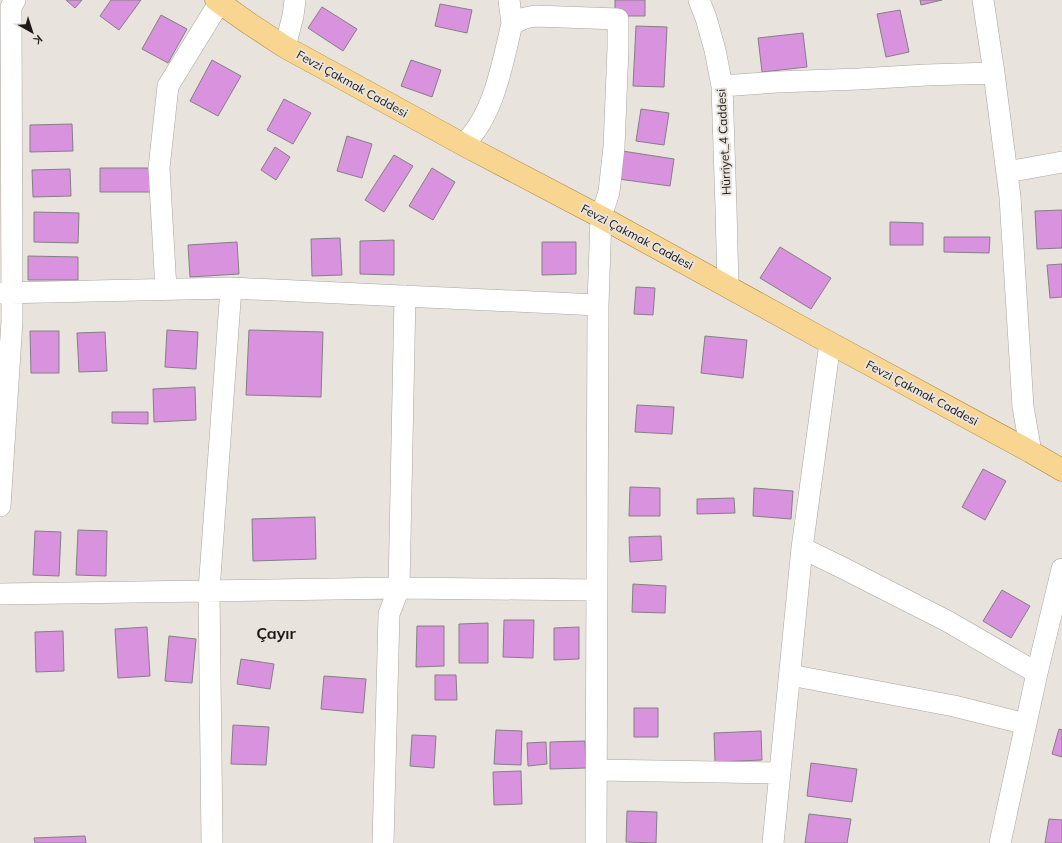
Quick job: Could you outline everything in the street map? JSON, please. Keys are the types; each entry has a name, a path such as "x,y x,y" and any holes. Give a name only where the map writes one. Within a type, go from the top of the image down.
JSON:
{"main road":[{"name":"Fevzi Çakmak Caddesi","path":"217,1 285,47 464,145 728,286 1062,470"}],"street":[{"path":"0,506 12,321 6,292 11,7 15,0"},
{"path":"285,47 294,16 295,0"},
{"path":"464,145 480,124 498,82 512,24 509,0"},
{"name":"Hürriyet_4 Caddesi","path":"699,0 715,50 722,86 728,286"},
{"path":"983,0 1007,172 1023,407 1031,452"},
{"path":"166,289 159,168 168,86 217,1"},
{"path":"512,24 525,18 535,16 618,19 614,147 609,192 601,217 598,305 596,843"},
{"path":"722,86 777,82 858,80 926,75 994,73"},
{"path":"1007,172 1036,168 1062,162"},
{"path":"6,292 231,288 598,305"},
{"path":"212,843 209,590 231,288"},
{"path":"384,843 389,614 399,588 405,296"},
{"path":"773,843 802,548 830,343"},
{"path":"802,548 946,621 1037,673"},
{"path":"1000,843 1037,673 1062,569"},
{"path":"0,594 399,588 596,590"},
{"path":"790,675 954,706 1026,724"},
{"path":"596,770 780,773"}],"building":[{"path":"66,0 82,0 75,8"},
{"path":"111,0 141,0 119,30 100,16"},
{"path":"615,0 645,0 645,16 615,16"},
{"path":"920,0 942,0 921,5"},
{"path":"440,4 472,10 467,33 435,26"},
{"path":"322,7 357,29 343,51 308,28"},
{"path":"900,10 909,52 886,57 877,14"},
{"path":"161,15 187,29 168,63 142,49"},
{"path":"636,26 667,27 664,87 633,86"},
{"path":"803,33 807,67 762,72 758,38"},
{"path":"212,60 241,76 218,116 190,101"},
{"path":"411,60 441,70 432,97 401,86"},
{"path":"284,99 311,113 293,144 267,130"},
{"path":"641,109 669,113 664,145 636,141"},
{"path":"72,124 73,151 30,152 30,125"},
{"path":"347,136 372,144 362,178 337,171"},
{"path":"275,147 290,157 276,180 261,170"},
{"path":"616,150 674,159 670,186 611,178"},
{"path":"394,155 413,166 384,212 365,200"},
{"path":"100,168 151,168 151,192 100,192"},
{"path":"432,168 455,182 433,220 409,206"},
{"path":"70,169 71,196 33,197 32,170"},
{"path":"1062,210 1062,248 1037,249 1035,211"},
{"path":"34,212 79,213 78,243 34,242"},
{"path":"890,222 923,223 923,245 890,245"},
{"path":"944,237 990,237 989,253 944,252"},
{"path":"340,238 342,275 312,276 311,239"},
{"path":"394,240 394,275 360,274 360,241"},
{"path":"237,242 239,274 190,277 188,245"},
{"path":"542,242 576,242 576,274 542,275"},
{"path":"780,247 831,278 811,309 760,278"},
{"path":"28,256 78,257 78,280 28,280"},
{"path":"1062,264 1062,297 1050,298 1047,265"},
{"path":"636,287 655,288 653,315 634,314"},
{"path":"167,330 198,332 196,369 165,367"},
{"path":"249,330 323,332 321,397 246,395"},
{"path":"30,331 59,331 59,373 31,373"},
{"path":"105,332 107,371 79,372 77,333"},
{"path":"705,336 747,340 743,378 701,373"},
{"path":"195,387 196,420 154,422 153,389"},
{"path":"637,405 674,407 672,434 635,432"},
{"path":"112,412 148,412 148,424 112,423"},
{"path":"983,469 1006,481 985,520 962,507"},
{"path":"630,487 660,488 660,516 629,516"},
{"path":"754,488 793,491 791,519 753,516"},
{"path":"734,498 735,513 697,514 697,499"},
{"path":"315,517 316,559 253,561 252,519"},
{"path":"78,530 107,531 106,576 76,575"},
{"path":"35,531 61,532 59,576 33,575"},
{"path":"661,536 662,560 630,562 629,537"},
{"path":"633,584 666,586 665,613 632,612"},
{"path":"1002,590 1030,606 1011,638 983,621"},
{"path":"504,620 534,620 533,658 503,657"},
{"path":"488,623 488,663 459,663 459,624"},
{"path":"417,626 444,626 444,666 416,667"},
{"path":"147,627 150,676 118,678 115,629"},
{"path":"579,627 579,659 554,660 554,628"},
{"path":"63,631 64,671 36,672 35,632"},
{"path":"169,636 196,639 192,683 165,681"},
{"path":"241,659 274,664 270,689 237,684"},
{"path":"435,675 456,675 457,700 435,700"},
{"path":"324,676 366,679 363,713 321,709"},
{"path":"634,708 658,708 658,737 634,737"},
{"path":"233,725 269,727 266,765 231,764"},
{"path":"1059,729 1062,730 1062,757 1052,754"},
{"path":"496,730 522,731 521,765 494,764"},
{"path":"761,731 762,760 715,762 714,733"},
{"path":"412,735 436,736 434,768 410,766"},
{"path":"585,741 586,768 550,769 550,742"},
{"path":"546,742 547,764 528,766 527,743"},
{"path":"811,763 857,769 852,802 807,796"},
{"path":"521,771 522,804 494,805 493,772"},
{"path":"627,811 657,812 656,843 626,842"},
{"path":"809,814 851,819 847,843 805,843"},
{"path":"1049,819 1062,820 1062,843 1045,843"},
{"path":"85,836 86,843 35,843 34,838"}],"district":[{"name":"Çayır","path":"276,633"}]}
